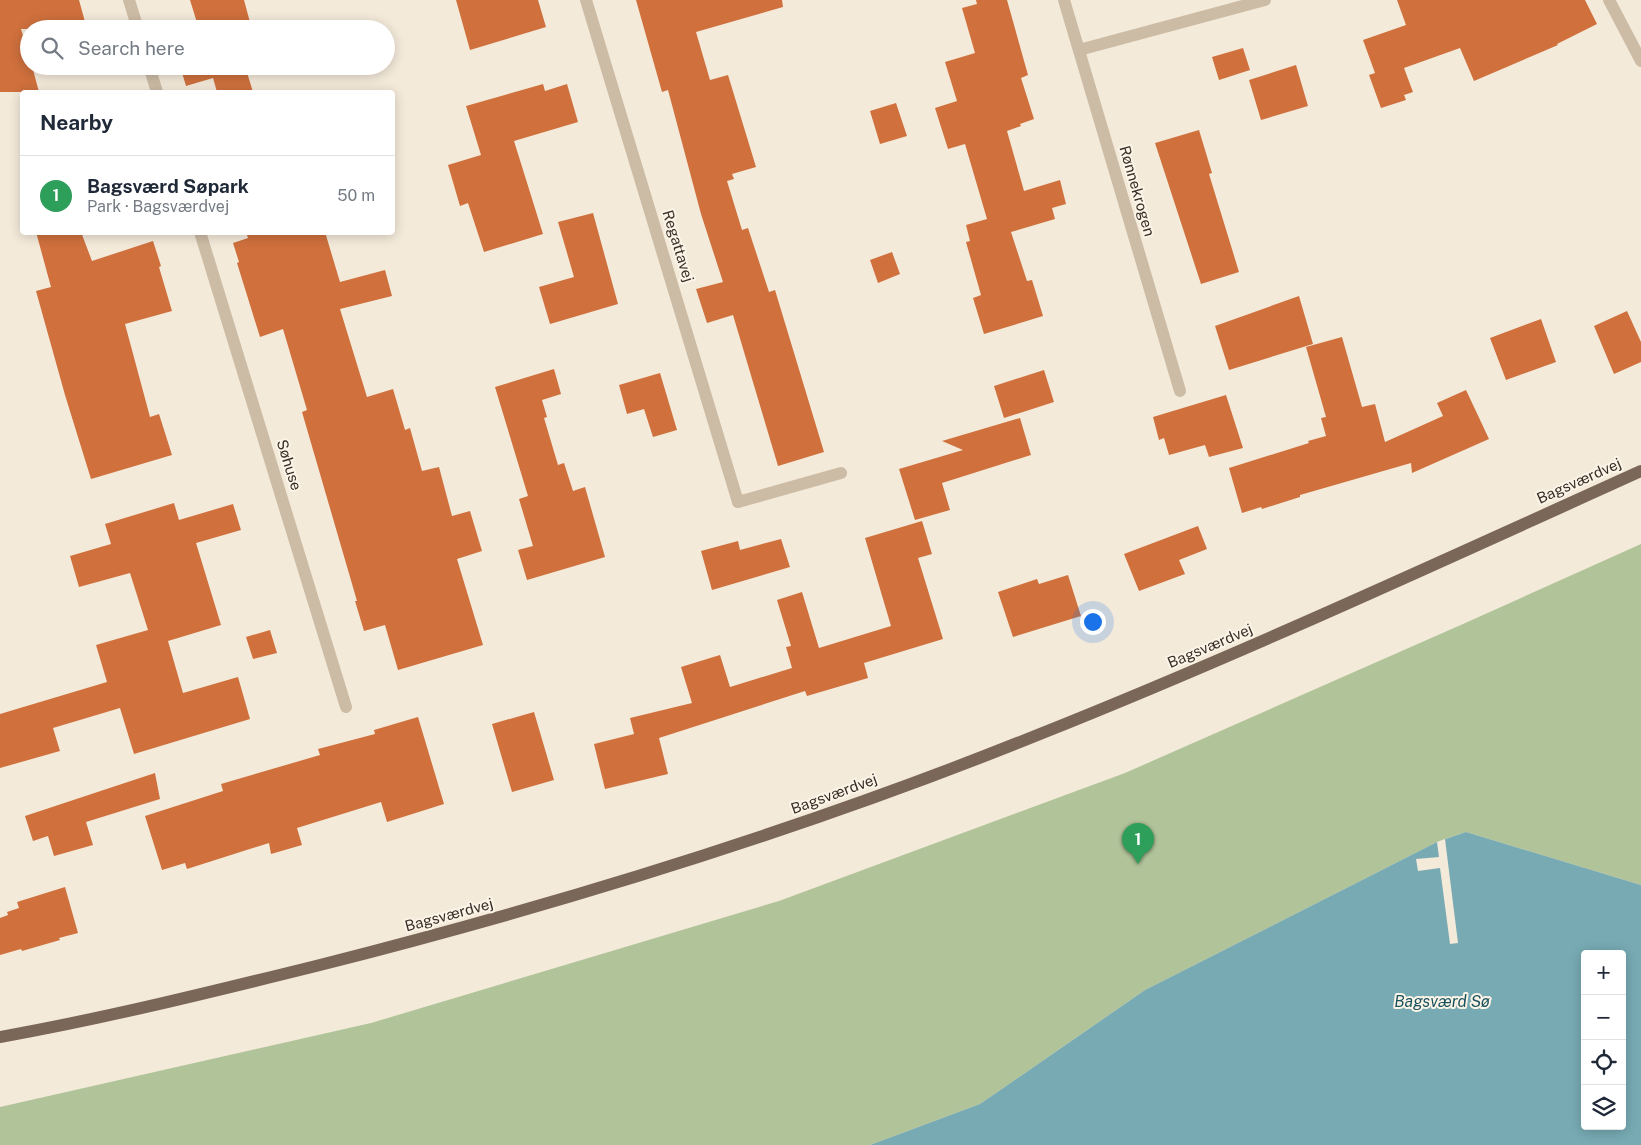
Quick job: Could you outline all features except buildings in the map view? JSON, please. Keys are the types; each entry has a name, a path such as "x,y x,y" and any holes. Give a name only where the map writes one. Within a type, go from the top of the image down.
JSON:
{"main road":[{"name":"Bagsværdvej","path":"0,1037 147,1008 425,938 612,884 806,821 1039,735 1256,644 1641,472"}],"street":[{"path":"129,0 135,20"},
{"name":"Regattavej","path":"586,0 738,502 841,473"},
{"name":"Rønnekrogen","path":"1064,0 1180,391"},
{"path":"1079,50 1265,0"},
{"path":"1609,0 1641,61"},
{"path":"152,75 156,90"},
{"name":"Søhuse","path":"201,235 346,707"}],"green space":[{"path":"1641,544 1641,885 1466,832 1437,842 1145,990 980,1104 870,1145 0,1145 0,1107 371,1023 779,901 1125,773"}],"water":[{"name":"Bagsværd Sø","path":"1466,832 1641,885 1641,1145 870,1145 980,1104 1145,990 1437,842"}],"pier":[{"path":"1445,839 1458,943 1450,944 1440,868 1418,871 1416,859 1439,857 1437,842"}],"place":[{"name":"Bagsværd Søpark","path":"1138,864"}]}
